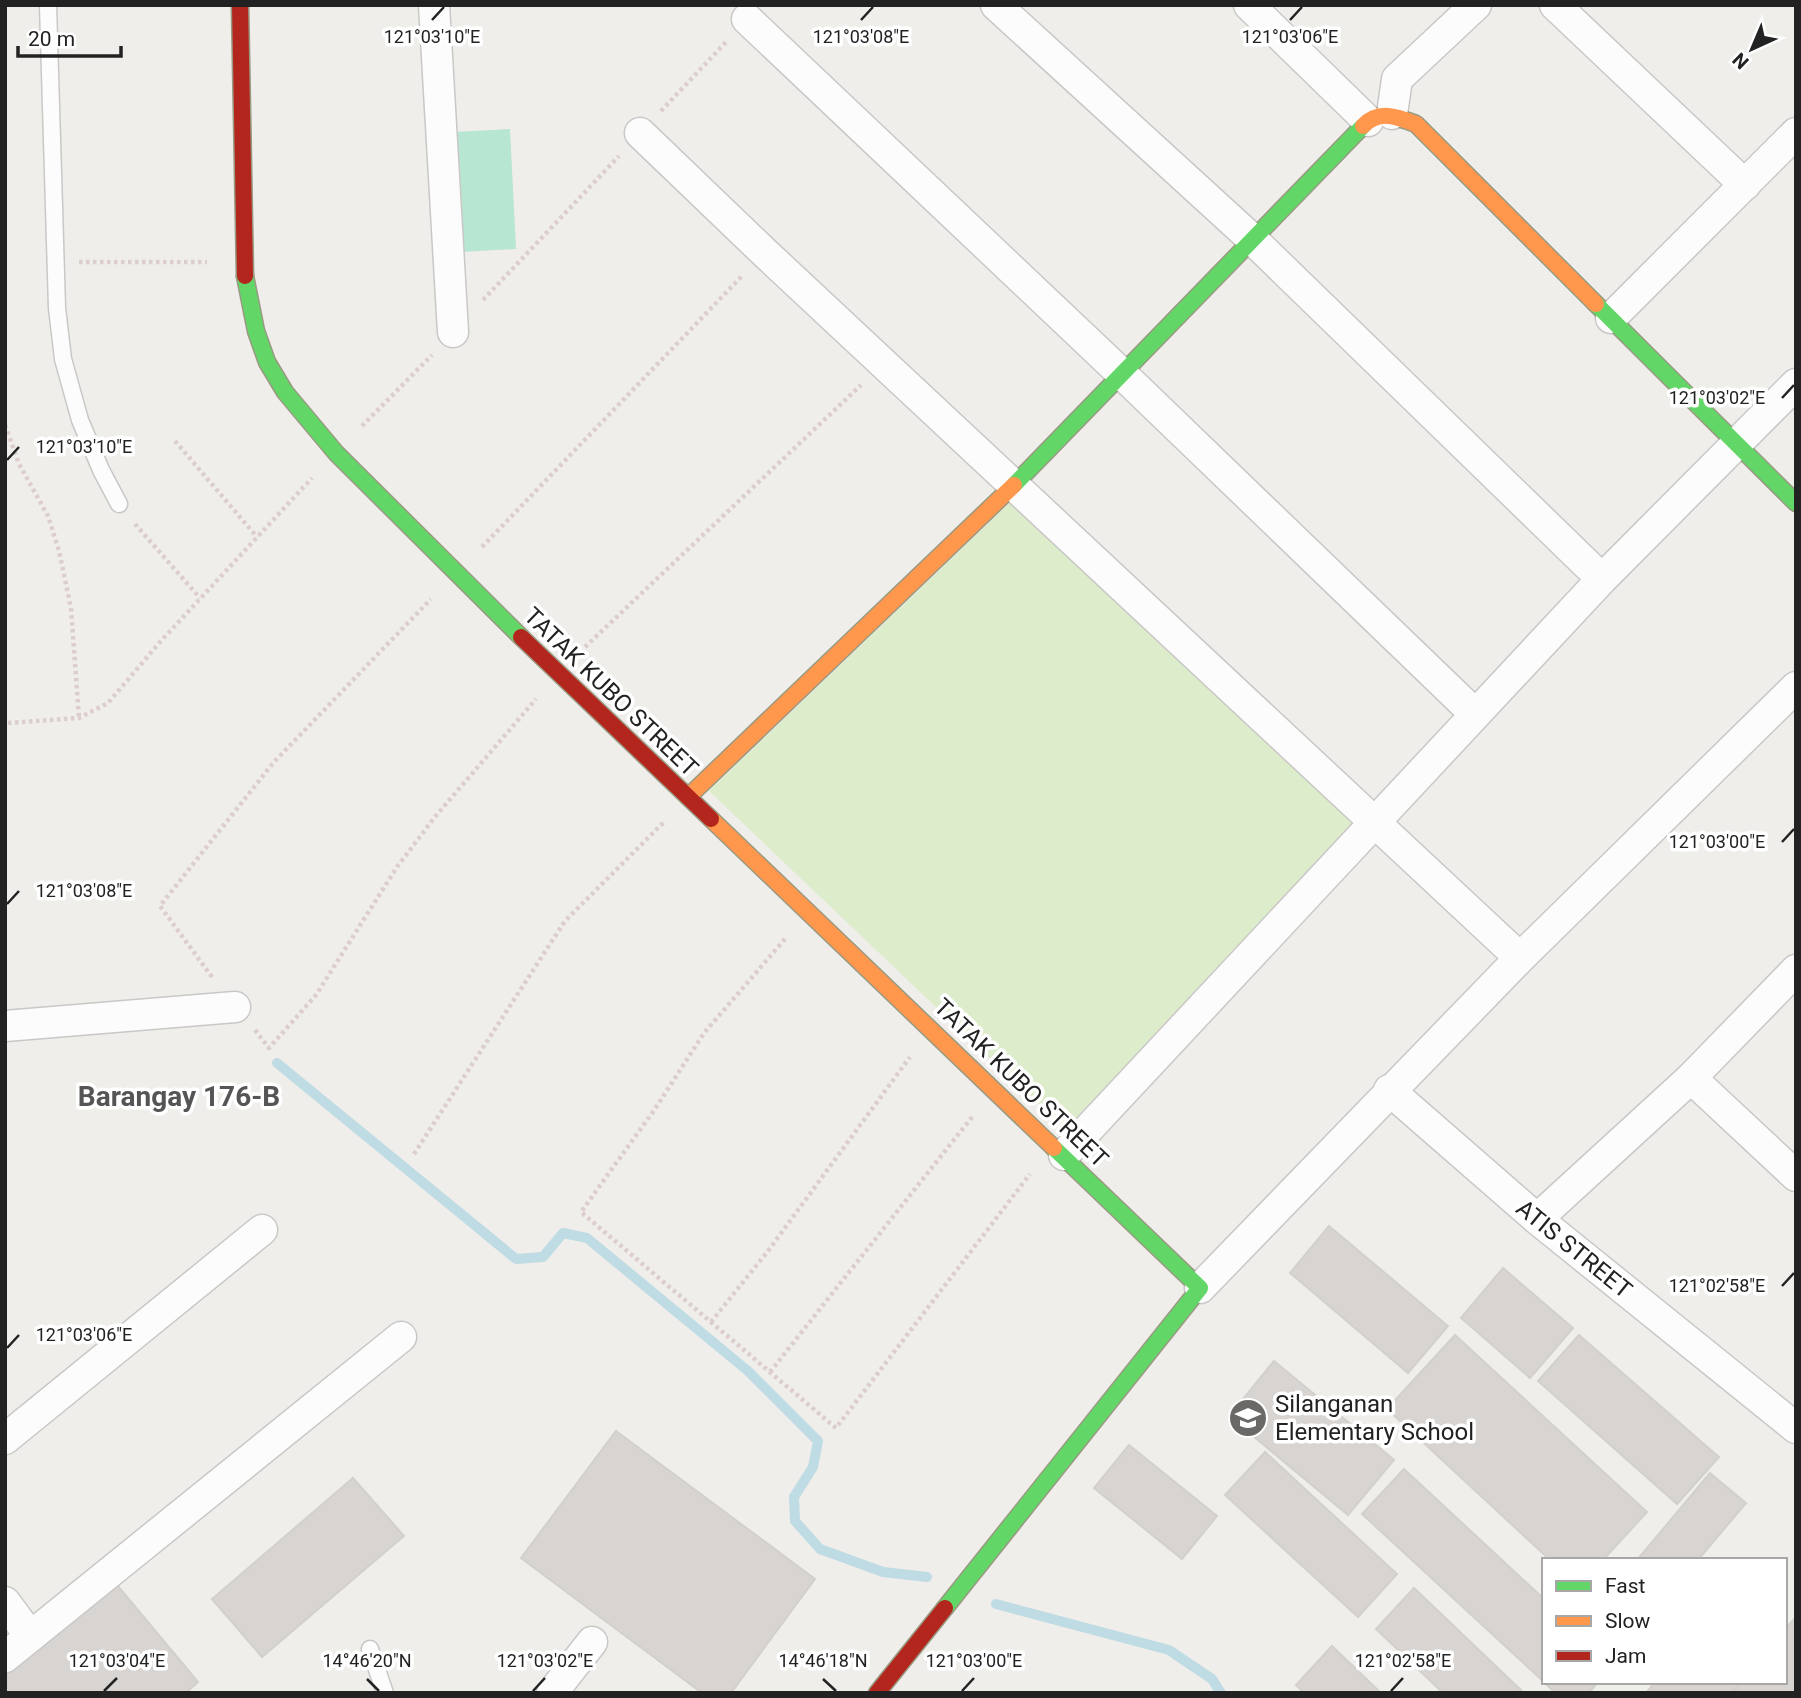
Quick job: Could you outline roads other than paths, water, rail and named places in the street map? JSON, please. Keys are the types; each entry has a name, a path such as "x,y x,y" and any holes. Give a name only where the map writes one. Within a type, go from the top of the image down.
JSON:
{"street":[{"name":"TATAK KUBO STREET","path":"240,5 243,261 247,297 267,362 307,421 456,574 1059,1150 1199,1288"},
{"path":"433,5 453,332"},
{"path":"996,5 1252,239 1602,579"},
{"path":"1249,5 1380,118 1416,124 1796,503"},
{"path":"688,797 1014,485 1252,239 1380,118 1397,79 1476,5"},
{"path":"1555,5 1745,185"},
{"path":"747,19 1121,373 1475,714"},
{"path":"640,133 764,253 1520,958"},
{"path":"1611,318 1796,133"},
{"path":"1059,1150 1374,822 1602,579 1796,384"},
{"path":"877,1693 1199,1288 1520,958 1796,687"},
{"path":"1537,1219 1690,1078 1796,970"},
{"path":"5,1026 235,1007"},
{"path":"1690,1078 1796,1176"},
{"name":"ATIS STREET","path":"1389,1090 1537,1219 1796,1428"},
{"path":"5,1439 262,1230"},
{"path":"5,1657 401,1337"},
{"path":"5,1602 30,1636"},
{"path":"552,1693 592,1642"}],"lane":[{"path":"48,5 56,262 63,359 80,420 101,470 120,504"},
{"path":"370,1649 385,1693"}],"waterway":[{"path":"277,1063 516,1259 543,1257 563,1233 587,1238 748,1371 818,1441 813,1467 794,1497 795,1521 820,1549 883,1572 927,1577"},
{"path":"996,1604 1169,1650 1212,1679 1221,1693"}],"place":[{"name":"Silanganan Elementary School","path":"1248,1418"}],"district":[{"name":"Barangay 176-B","path":"179,1096"}]}
